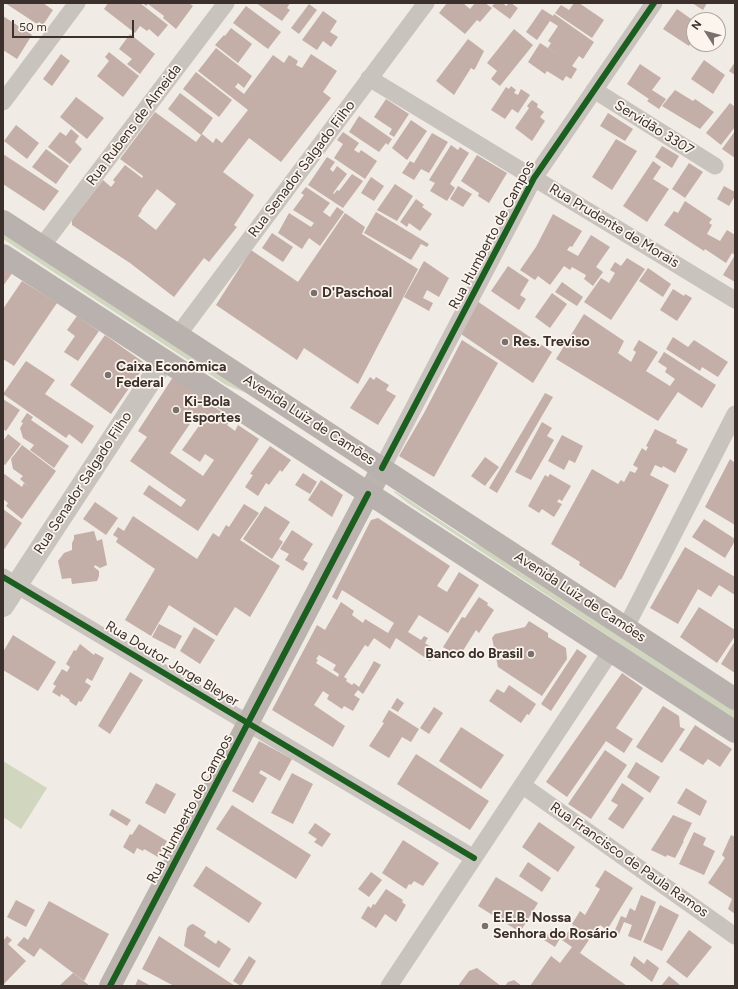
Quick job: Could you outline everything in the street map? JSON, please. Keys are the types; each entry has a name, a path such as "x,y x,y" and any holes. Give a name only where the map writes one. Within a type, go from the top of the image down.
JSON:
{"main road":[{"name":"Avenida Luiz de Camões","path":"3,221 735,699"},
{"name":"Avenida Luiz de Camões","path":"3,255 735,732"},
{"name":"Rua Humberto de Campos","path":"110,986 382,468"}],"street":[{"path":"3,102 77,3"},
{"name":"Rua Rubens de Almeida","path":"42,246 226,3"},
{"name":"Rua Senador Salgado Filho","path":"178,334 426,3"},
{"name":"Rua Humberto de Campos","path":"382,468 534,178 654,3"},
{"name":"Rua Prudente de Morais","path":"369,78 735,300"},
{"name":"Servidão 3307","path":"594,90 715,166"},
{"name":"Rua Senador Salgado Filho","path":"3,606 10,581 164,360"},
{"path":"626,627 735,414"},
{"name":"Rua Doutor Jorge Bleyer","path":"10,581 474,858"},
{"path":"389,986 611,651"},
{"name":"Rua Francisco de Paula Ramos","path":"522,785 735,936"}],"green space":[{"path":"3,229 246,393 226,385 3,239"},
{"path":"395,491 472,542 500,554 735,710 735,720 408,503 394,492"},
{"path":"3,761 47,788 21,829 3,817"}],"building":[{"path":"5,3 43,3 53,10 43,25 39,22 37,24"},
{"path":"108,3 140,3 168,25 158,37 149,29 147,31 140,26 135,33 104,9"},
{"path":"143,3 189,3 193,6 176,29 163,18 164,16 148,4 146,6"},
{"path":"256,3 290,3 287,8 290,10 282,21"},
{"path":"447,3 463,3 470,9 475,3 485,3 492,8 480,22 477,20 465,34 439,13"},
{"path":"495,3 503,3 506,6 511,3 518,8 510,19 492,6"},
{"path":"574,3 579,3 604,20 592,38 555,13 561,5 569,10"},
{"path":"692,3 707,3 703,10"},
{"path":"309,4 317,10 299,34 291,28"},
{"path":"246,6 281,32 268,49 233,23"},
{"path":"542,9 553,16 554,14 594,42 583,59 579,56 572,66 577,69 571,79 566,76 563,81 547,71 545,74 528,62 540,43 560,56 548,48 551,43 548,41 558,26 550,21 537,40 526,32"},
{"path":"677,9 686,15 686,44 663,29"},
{"path":"323,11 337,21 330,32 338,37 331,47 323,41 317,50 302,40"},
{"path":"3,16 32,35 17,59 3,50"},
{"path":"231,28 252,44 238,63 215,45"},
{"path":"514,29 533,45 500,86 491,79 497,71 487,63"},
{"path":"130,34 155,54 140,74 127,64 132,59 119,49"},
{"path":"468,39 484,51 474,70 471,68 454,95 436,81"},
{"path":"216,48 252,76 244,88 238,83 235,87 244,94 273,55 284,63 289,55 298,61 296,65 302,68 311,54 337,71 323,92 331,98 281,162 249,138 223,172 254,195 234,225 237,227 209,262 204,258 174,297 130,263 72,225 72,220 103,180 111,187 115,182 113,180 125,165 142,178 143,176 120,159 155,112 196,142 202,134 213,143 216,138 222,143 248,110 198,71","holes":["157,189 176,204 156,230 138,216"]},
{"path":"109,52 139,76 123,97 97,76 109,61 105,57"},
{"path":"61,54 70,61 52,86 43,79"},
{"path":"704,60 725,75 713,94 691,79"},
{"path":"735,62 735,75 729,71"},
{"path":"640,64 661,78 652,90 666,99 659,109 647,101 649,99 627,84"},
{"path":"196,72 232,100 219,117 183,89"},
{"path":"511,86 516,90 514,93 518,95 521,89 530,95 518,113 512,109 505,119 491,110 506,87 509,89"},
{"path":"675,90 693,101 695,99 714,112 700,129 662,106"},
{"path":"180,93 213,118 201,135 168,109"},
{"path":"76,97 104,118 87,139 60,117"},
{"path":"386,99 409,114 394,137 389,134 392,129 374,117"},
{"path":"532,100 538,104 537,107 544,112 540,117 545,121 532,141 515,128 529,108 527,106"},
{"path":"730,103 735,107 735,127 721,145 706,133"},
{"path":"608,113 633,129 625,141 600,126"},
{"path":"359,116 392,139 388,145 386,143 379,152 349,132"},
{"path":"411,120 427,131 407,160 392,148"},
{"path":"16,125 39,143 27,159 4,141"},
{"path":"71,129 79,136 75,142 82,149 70,164 48,147 60,132 66,136"},
{"path":"735,131 735,158 722,149"},
{"path":"343,132 359,143 354,150 359,153 361,150 377,161 365,179 334,158 343,144 337,140"},
{"path":"432,133 448,142 429,173 421,169 414,180 402,173 410,161 414,163"},
{"path":"616,139 637,151 612,190 592,177"},
{"path":"451,145 458,150 460,147 469,153 450,184 455,188 447,201 430,191 435,183 429,180"},
{"path":"662,146 679,156 672,168 655,157"},
{"path":"46,149 69,166 56,184 32,167"},
{"path":"3,154 59,191 44,211 3,184"},
{"path":"477,155 507,173 489,203 478,196 479,193 461,181"},
{"path":"327,157 335,162 330,169 333,172 337,166 347,174 333,193 334,194 337,190 339,191 352,174 363,181 343,208 308,185"},
{"path":"653,161 661,167 653,179 669,189 647,222 623,206"},
{"path":"689,163 703,172 685,198 672,189"},
{"path":"371,177 384,186 374,201 361,193"},
{"path":"395,184 413,196 397,221 377,210"},
{"path":"458,186 472,194 463,207 450,199"},
{"path":"724,186 735,192 735,196 729,206 717,199"},
{"path":"306,187 330,203 323,212 330,217 337,207 344,212 320,246 309,238 302,249 278,233 289,213 311,227 314,223 293,210 304,195 301,193"},
{"path":"416,199 424,205 422,207 432,214 420,231 409,223 407,227 400,222"},
{"path":"685,201 712,219 709,223 712,225 707,234 720,241 727,230 735,235 735,255 732,253 726,263 705,249 704,251 664,225 674,211 678,213"},
{"path":"376,212 429,244 427,247 421,244 411,260 364,233"},
{"name":"D'Paschoal","path":"345,213 365,227 362,234 418,269 358,384 304,348 297,360 216,305 251,250 298,282"},
{"path":"553,214 582,231 572,247 570,246 567,250 578,256 591,235 610,247 596,267 603,272 593,286 584,279 586,275 572,267 570,270 564,266 550,285 538,276 535,280 520,270 536,247"},
{"path":"272,233 293,247 283,262 262,248"},
{"path":"735,255 735,282 723,275"},
{"path":"627,258 645,269 611,320 584,302 601,278 609,283 615,273 610,270 615,262 621,266"},
{"path":"424,261 449,278 439,297 427,290 423,298 433,303 429,311 404,297"},
{"path":"3,266 13,272 3,286"},
{"path":"508,266 529,280 520,295 526,299 519,310 491,291"},
{"path":"648,268 671,284 663,297 639,281"},
{"path":"22,281 57,303 14,366 3,359 3,309"},
{"path":"562,282 583,297 577,306 555,292"},
{"path":"673,289 684,296 685,294 692,298 677,321 660,310"},
{"path":"552,293 567,304 550,328 535,317"},
{"name":"Res. Treviso","path":"477,301 552,352 533,383 458,332"},
{"path":"584,314 624,341 618,353 631,362 636,352 633,350 639,340 658,352 646,371 670,386 675,379 665,372 667,368 658,362 664,352 716,385 702,408 678,392 658,421 556,359"},
{"path":"77,316 99,331 78,361 64,352 75,336 67,330"},
{"name":"Caixa Econômica Federal","path":"105,335 146,364 111,414 70,385"},
{"path":"673,337 688,347 694,340 728,362 718,377 702,367 700,371 666,349"},
{"path":"462,340 498,363 434,477 399,456 424,413"},
{"path":"26,361 55,380 45,394 94,426 82,444 69,434 66,438 3,394"},
{"path":"173,377 232,419 227,425 235,431 238,425 259,439 198,531 143,494 149,485 181,507 186,500 130,461 147,437 138,431","holes":["194,418 201,423 182,450 200,462 205,454 214,460 203,476 170,453"]},
{"path":"370,377 374,380 376,377 389,385 386,390 396,396 378,425 350,408"},
{"path":"545,393 553,397 497,493 489,488"},
{"path":"3,399 20,410 6,431 3,429"},
{"path":"27,413 33,417 31,420 69,446 54,468 30,450 34,445 23,438 20,428 23,423 21,422"},
{"path":"542,422 552,428 547,436 554,440 531,480 515,472"},
{"path":"655,429 677,440 676,443 688,449 675,473 663,466 662,468 655,465 650,475 669,485 621,580 620,579 615,588 579,565 580,562 551,544 592,469 618,484 621,480 624,482 630,471 635,473 638,468 633,465 642,448 646,451 648,447 646,446"},
{"path":"8,434 21,444 5,465 3,464 3,441"},
{"path":"562,435 583,446 575,463 569,460 564,470 548,461"},
{"path":"22,445 56,471 22,519 6,506 8,503 3,499 3,473 22,487 24,483 28,486 20,479 23,476 13,469 11,459"},
{"path":"270,446 291,460 282,472 280,470 269,485 266,483 258,496 245,487 253,475 250,474"},
{"path":"485,457 499,467 485,486 471,476"},
{"path":"730,459 735,463 735,525 705,507"},
{"path":"303,473 317,482 310,494 295,485"},
{"path":"550,474 571,486 562,501 559,499 557,502 562,504 554,517 542,509 539,513 528,506 545,475 548,477"},
{"path":"321,480 343,495 332,517 308,500"},
{"path":"95,502 118,518 106,535 83,519"},
{"path":"244,504 259,513 240,540 280,566 250,617 235,607 217,636 169,605 151,636 125,620 155,569 116,542 118,538 113,535 118,527 124,531 133,516 197,559 213,533 219,537 226,525 229,527"},
{"path":"265,506 290,522 279,539 283,542 272,559 243,539"},
{"path":"3,509 22,523 3,551"},
{"path":"378,518 450,566 437,586 447,592 459,572 479,585 448,633 419,615 408,632 421,640 424,636 428,638 425,643 437,651 430,661 396,638 390,649 374,638 368,647 365,645 344,677 347,679 346,681 352,685 354,683 359,687 374,661 381,665 363,694 358,690 354,695 360,699 353,711 344,706 342,709 327,699 329,695 323,691 314,705 345,726 333,747 272,710 317,625 325,630 341,602 354,611 352,615 363,623 365,619 388,633 394,623 342,590 337,600 332,597 371,520","holes":["319,655 336,665 333,670 339,674 338,677 316,663 318,660 316,659"]},
{"path":"704,519 735,539 725,558 692,537"},
{"path":"292,530 313,544 303,560 308,563 303,571 285,560 289,554 280,549"},
{"path":"94,531 97,541 102,539 107,565 100,568 95,565 94,567 99,571 97,581 72,584 71,578 62,579 58,561 64,553 72,550 74,535"},
{"path":"685,547 735,577 735,595 719,585 711,597 698,589 678,624 650,608"},
{"path":"479,597 488,603 487,605 494,610 479,633 476,630 459,657 443,647 462,617 465,618"},
{"path":"699,607 735,630 735,636 717,663 680,637"},
{"name":"Banco do Brasil","path":"529,621 548,633 548,637 566,648 567,659 542,696 498,667 492,638 495,634 525,627"},
{"path":"159,624 182,636 175,649 152,637"},
{"path":"194,627 215,640 200,664 180,651"},
{"path":"13,635 56,662 38,691 3,670 3,652"},
{"path":"735,641 735,673 721,664"},
{"path":"80,644 94,655 95,653 104,658 92,681 87,678 85,682 91,686 81,702 79,701 76,706 61,694 60,697 52,692 56,686 53,684 62,669 67,672 70,667 66,664 74,650 76,651"},
{"path":"577,649 587,656 551,711 541,704"},
{"path":"130,672 143,680 110,734 98,726"},
{"path":"622,673 643,688 616,728 633,739 624,753 606,741 567,797 546,782"},
{"path":"509,685 536,704 529,715 527,714 521,723 489,701 497,689 504,693"},
{"path":"397,698 404,703 398,712 391,708"},
{"path":"663,706 679,716 680,727 685,729 662,763 636,747"},
{"path":"434,707 443,713 429,734 420,728"},
{"path":"389,710 419,729 411,742 402,737 389,758 369,746 384,723 382,722"},
{"path":"695,725 732,749 720,767 708,759 703,765 679,750"},
{"path":"461,727 504,755 481,789 439,761"},
{"path":"259,741 292,759 280,781 261,770 259,773 267,778 253,803 232,791"},
{"path":"605,750 627,765 591,819 568,804"},
{"path":"416,754 489,801 470,830 397,784"},
{"path":"636,762 660,777 650,793 627,777"},
{"path":"292,773 313,784 293,824 271,813"},
{"path":"156,783 176,794 165,814 145,803"},
{"path":"622,783 644,798 623,829 608,819 618,805 611,801"},
{"path":"686,788 707,801 700,816 677,803"},
{"path":"232,805 311,855 296,879 216,829"},
{"path":"112,809 131,820 127,826 109,815"},
{"path":"673,815 692,823 675,858 667,855 666,857 651,850"},
{"path":"539,822 575,847 558,872 522,847"},
{"path":"315,823 331,834 322,847 314,842 317,839 308,833"},
{"path":"139,824 167,841 158,857 144,849 143,851 137,848 134,854 123,847 130,834 132,835"},
{"path":"694,832 706,838 703,845 715,851 704,875 679,864"},
{"path":"731,835 735,837 735,914 728,909 732,899 708,883 725,858 722,855"},
{"path":"403,840 439,863 423,886 414,881 411,885 409,884 406,889 382,873"},
{"path":"528,862 551,878 542,892 519,876"},
{"path":"206,866 262,903 249,923 193,886"},
{"path":"605,870 633,888 607,930 600,925 593,937 572,924 580,911 585,915 600,889 595,886"},
{"path":"371,872 382,880 369,897 358,889"},
{"path":"496,877 538,903 520,932 478,906"},
{"path":"386,889 403,900 402,902 406,905 396,922 385,914 376,928 361,918 368,906 371,908 373,904 375,905"},
{"path":"641,895 656,902 641,941 628,936 632,925 624,922 617,939 612,937 621,916 626,918 630,908 635,911"},
{"path":"16,900 35,910 26,927 7,917"},
{"path":"49,901 109,934 84,981 40,948 34,957 17,945 24,937 28,940"},
{"path":"660,905 679,915 662,951 643,942"},
{"path":"193,924 206,932 204,936 216,944 218,940 231,949 219,968 184,946 187,928"},
{"path":"573,925 591,937 580,953 627,986 530,986 551,956 560,963 572,947 562,940"},
{"path":"551,929 562,935 555,947 544,940"},
{"path":"689,930 712,947 687,978 666,962"},
{"path":"7,936 12,940 8,944 26,961 3,985 3,941"},
{"path":"159,936 235,986 174,986 142,969"},
{"path":"249,956 256,961 241,986 233,981"},
{"path":"634,956 644,964 647,959 659,968 652,982 630,965"},
{"path":"477,968 501,986 458,986 469,971"},
{"path":"73,973 90,986 59,986"},
{"path":"669,976 680,985 680,986 661,986"},
{"path":"138,979 151,986 135,986"},
{"path":"514,980 522,986 505,986 508,982"}],"cycle path":[{"path":"382,468 534,178 654,3"},
{"path":"110,986 368,494"},
{"path":"3,577 474,858"}],"place":[{"name":"D'Paschoal","path":"314,293"},
{"name":"Res. Treviso","path":"505,342"},
{"name":"Caixa Econômica Federal","path":"108,375"},
{"name":"Ki-Bola Esportes","path":"176,410"},
{"name":"Banco do Brasil","path":"531,654"},
{"name":"E.E.B. Nossa Senhora do Rosário","path":"485,926"}]}
